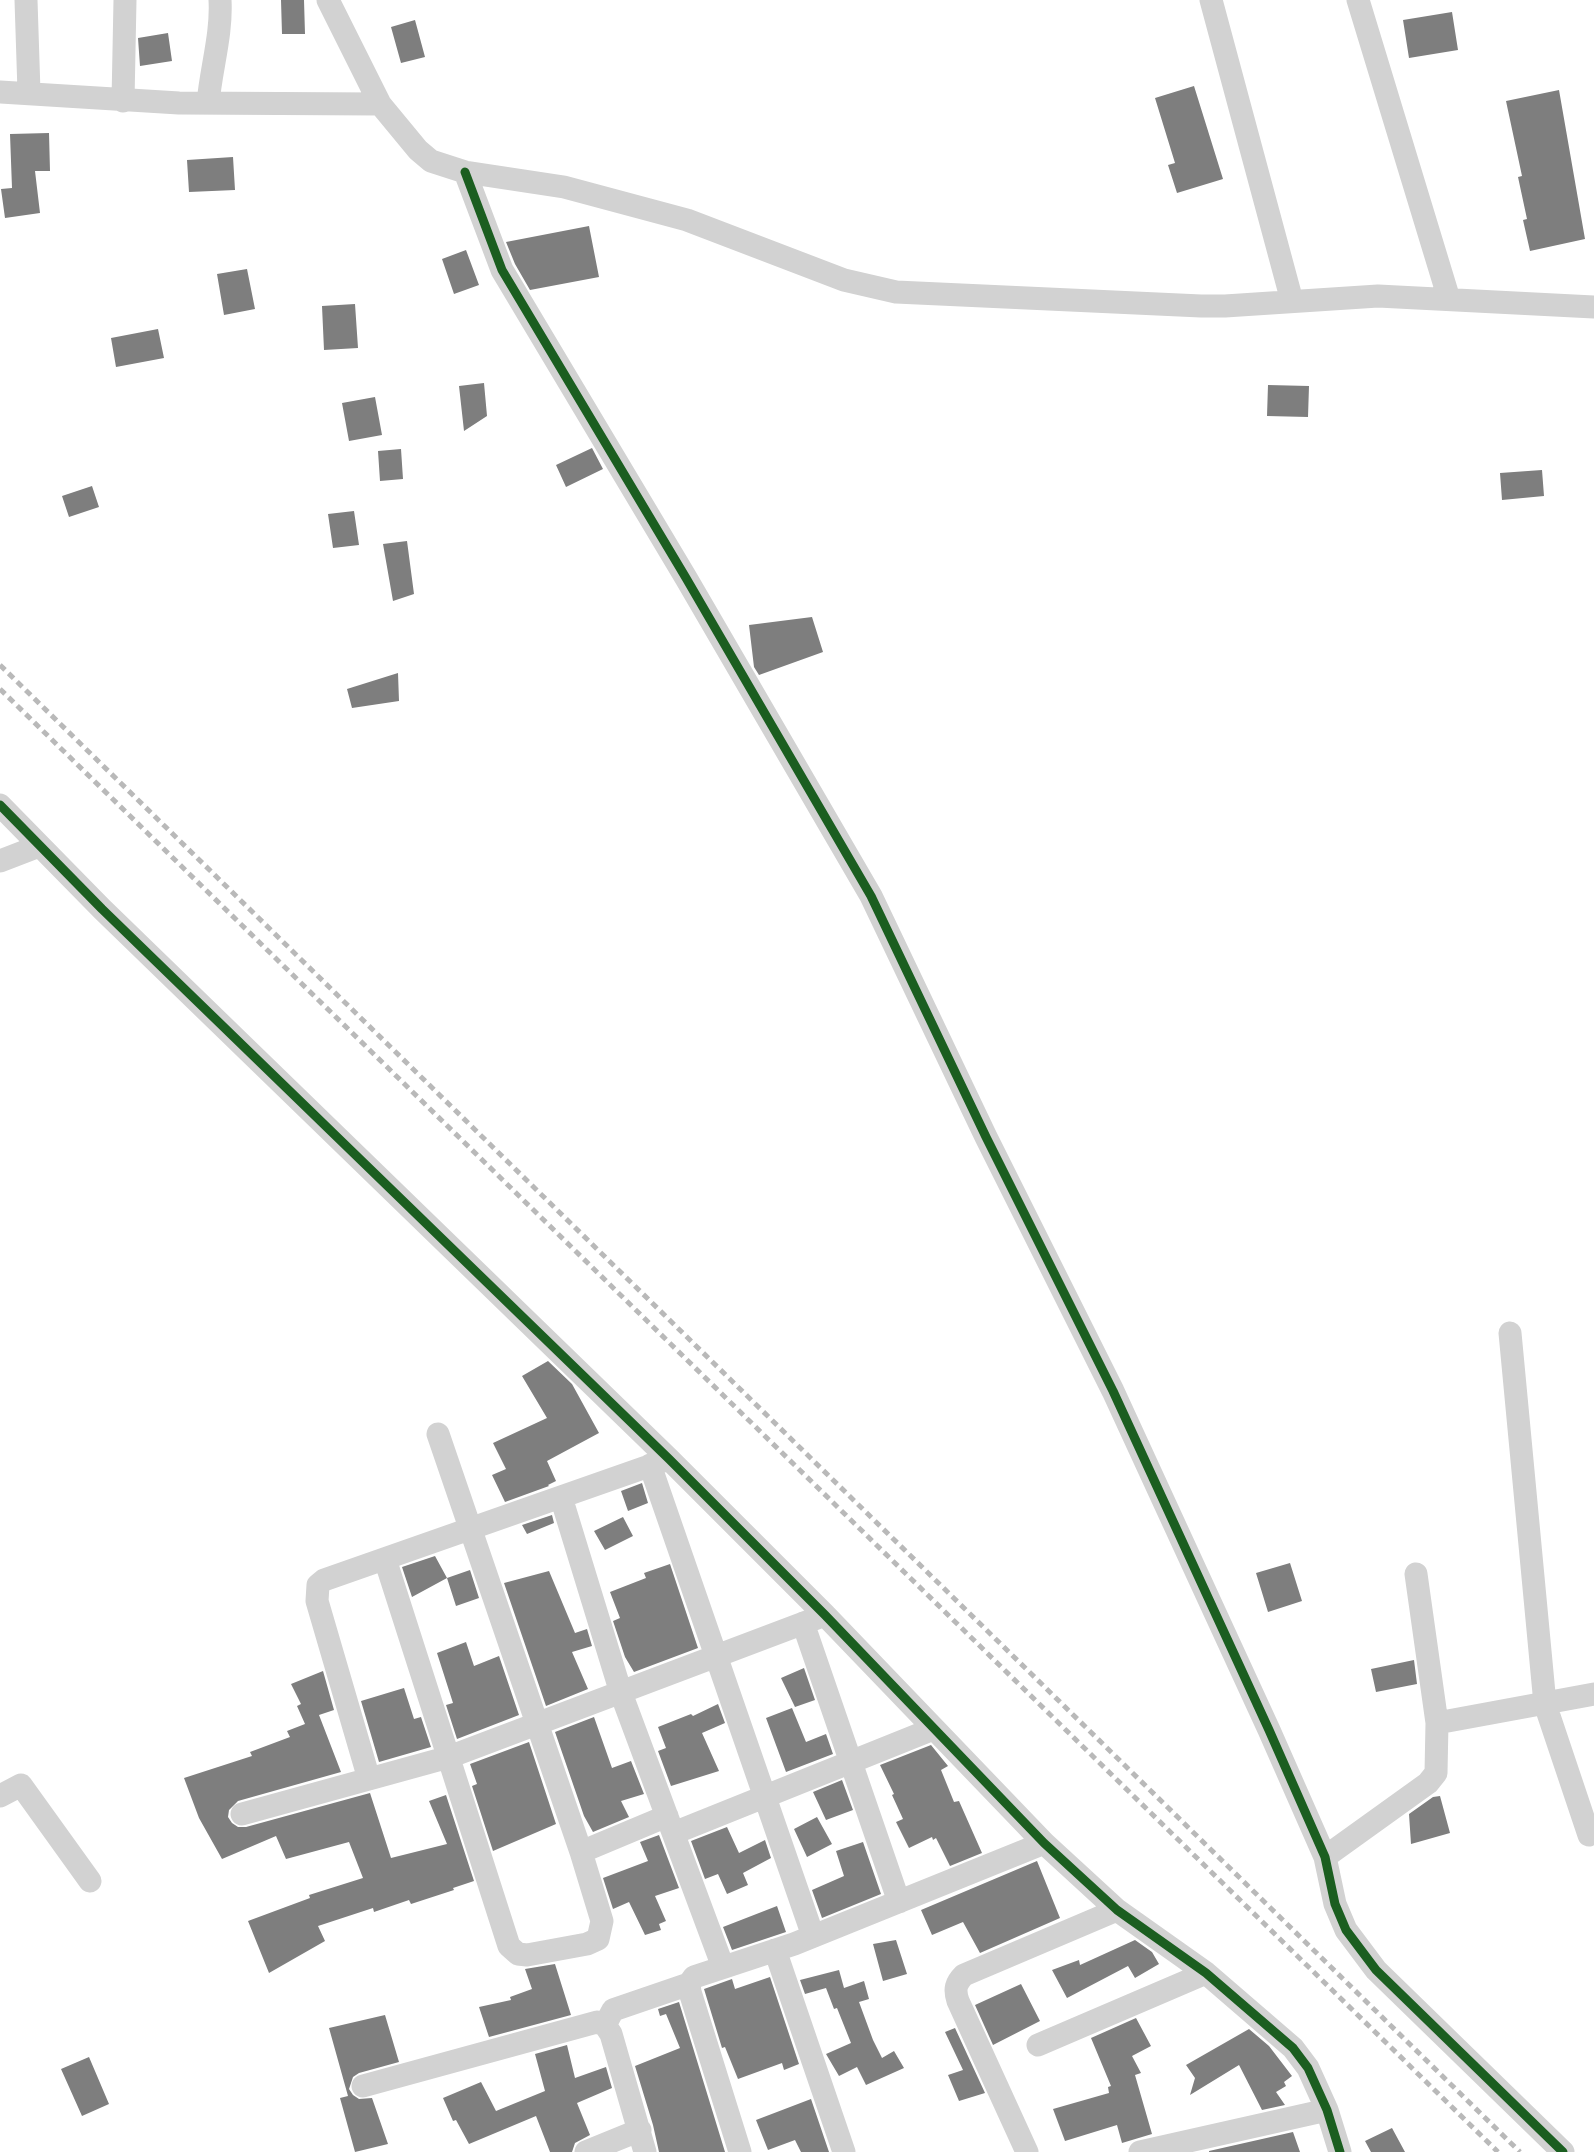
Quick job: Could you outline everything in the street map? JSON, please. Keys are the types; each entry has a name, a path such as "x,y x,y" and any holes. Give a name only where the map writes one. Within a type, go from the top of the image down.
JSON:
{"street":[{"path":"26,0 29,92"},
{"path":"123,101 125,0"},
{"path":"208,103 210,72 221,14 220,0"},
{"path":"328,0 380,104 418,150 431,161 465,172 564,187 687,220 844,279 896,292 1201,306 1378,296 1594,307"},
{"path":"1211,0 1292,301"},
{"path":"1358,0 1449,299"},
{"path":"0,92 29,92 123,101 380,104"},
{"path":"465,172 502,270 862,878 986,1137 1113,1391 1325,1857 1335,1904 1346,1930 1360,1952 1563,2152"},
{"path":"0,805 660,1462 825,1615 1044,1843 1117,1910 1206,1973 1293,2048 1308,2068 1327,2110 1340,2152"},
{"path":"0,861 39,845"},
{"path":"1510,1333 1545,1704 1590,1835"},
{"path":"385,1559 509,1946 518,1954 527,1955 587,1944 598,1939 602,1921 581,1852 438,1434"},
{"path":"369,1779 316,1593 318,1585 324,1580 660,1462"},
{"path":"660,1462 717,1656 813,1936"},
{"path":"561,1497 621,1693 723,1967"},
{"path":"1325,1857 1428,1783 1436,1773 1437,1723 1416,1574"},
{"path":"242,1814 449,1757 825,1615"},
{"path":"803,1623 899,1902"},
{"path":"1437,1723 1594,1694"},
{"path":"581,1852 765,1796 933,1729"},
{"path":"0,1796 21,1785 90,1881"},
{"path":"605,2025 613,2010 689,1984 695,1977 813,1936 1044,1843"},
{"path":"1027,2152 958,2001 957,1982 964,1975 1117,1910"},
{"path":"775,1950 844,2152"},
{"path":"1038,2045 1206,1973"},
{"path":"689,1984 740,2152"},
{"path":"363,2086 597,2022 605,2025 611,2034 643,2141 586,2152"},
{"path":"1140,2152 1327,2110"}],"building":[{"path":"281,0 304,0 305,34 282,34"},
{"path":"1452,12 1458,50 1409,58 1403,20"},
{"path":"415,20 425,57 401,63 391,27"},
{"path":"168,33 172,61 140,66 138,38"},
{"path":"1194,86 1223,179 1177,193 1168,165 1175,163 1155,98"},
{"path":"1559,90 1585,239 1530,251 1523,220 1527,219 1518,177 1522,176 1506,101"},
{"path":"49,133 50,171 35,171 40,213 5,218 1,189 12,188 10,134"},
{"path":"233,157 235,190 189,192 187,160"},
{"path":"589,226 599,277 530,290 506,242"},
{"path":"466,250 479,285 454,294 442,259"},
{"path":"247,269 255,309 224,315 217,274"},
{"path":"355,304 358,348 324,350 322,306"},
{"path":"158,329 164,358 116,367 111,338"},
{"path":"484,383 487,416 464,431 459,386"},
{"path":"1268,385 1309,386 1308,417 1267,416"},
{"path":"375,397 382,435 349,441 342,403"},
{"path":"592,448 603,469 566,487 556,465"},
{"path":"401,449 403,479 380,481 378,451"},
{"path":"1542,470 1544,496 1502,500 1500,473"},
{"path":"92,486 99,507 69,517 62,496"},
{"path":"354,511 359,545 333,548 328,514"},
{"path":"407,541 414,594 393,601 383,544"},
{"path":"812,617 823,652 759,675 754,667 749,625"},
{"path":"398,673 399,701 352,708 347,689"},
{"path":"548,1361 572,1384 599,1433 547,1461 556,1481 505,1502 492,1475 506,1469 493,1443 547,1418 522,1376"},
{"path":"642,1483 648,1503 628,1511 621,1491"},
{"path":"552,1515 554,1523 527,1534 522,1525"},
{"path":"623,1517 633,1536 605,1550 594,1531"},
{"path":"435,1556 447,1578 412,1597 402,1567"},
{"path":"1290,1563 1302,1601 1268,1612 1256,1573"},
{"path":"670,1564 698,1648 634,1672 625,1657 613,1621 620,1618 610,1592 646,1578 644,1573"},
{"path":"470,1570 479,1598 456,1606 447,1578"},
{"path":"549,1571 575,1633 587,1629 592,1646 572,1652 588,1689 546,1706 504,1583"},
{"path":"466,1642 474,1666 499,1656 519,1715 457,1739 446,1705 453,1703 437,1653"},
{"path":"1414,1660 1417,1684 1376,1692 1371,1669"},
{"path":"804,1668 815,1700 795,1707 781,1678"},
{"path":"323,1671 334,1710 319,1715 341,1772 238,1801 229,1810 228,1817 232,1823 238,1827 246,1827 370,1793 391,1858 447,1844 429,1801 446,1795 474,1881 411,1904 409,1900 374,1912 373,1908 318,1926 325,1941 269,1973 248,1921 310,1898 309,1895 363,1878 349,1842 286,1859 276,1836 222,1859 199,1818 184,1778 252,1756 250,1752 290,1737 287,1731 305,1724 297,1706 301,1704 291,1684"},
{"path":"404,1688 414,1719 421,1717 431,1747 379,1762 361,1701"},
{"path":"718,1704 725,1723 702,1733 719,1771 671,1786 658,1751 666,1748 658,1727 691,1714 693,1716"},
{"path":"792,1708 806,1742 826,1734 833,1754 786,1772 766,1718"},
{"path":"594,1717 612,1768 631,1761 644,1794 621,1801 629,1817 593,1832 584,1816 555,1732"},
{"path":"529,1742 556,1824 493,1851 472,1786 477,1784 470,1764"},
{"path":"931,1745 948,1766 941,1770 954,1802 959,1801 982,1853 950,1866 936,1838 933,1840 932,1837 909,1848 896,1822 903,1819 880,1765"},
{"path":"842,1780 853,1810 826,1820 813,1792"},
{"path":"1440,1796 1450,1833 1411,1844 1409,1814 1433,1797"},
{"path":"817,1817 832,1844 807,1857 794,1829"},
{"path":"727,1827 739,1853 765,1840 771,1858 743,1873 748,1885 727,1894 718,1874 705,1879 691,1841"},
{"path":"659,1835 679,1888 655,1896 666,1921 659,1924 661,1930 645,1935 629,1902 613,1909 603,1878 648,1861 640,1842"},
{"path":"863,1842 881,1894 822,1918 812,1890 844,1876 836,1851"},
{"path":"1037,1861 1060,1918 980,1953 963,1922 932,1935 921,1910"},
{"path":"777,1906 786,1932 732,1950 723,1927"},
{"path":"896,1940 907,1974 883,1981 873,1944"},
{"path":"1135,1940 1152,1952 1159,1964 1135,1978 1128,1966 1067,1998 1052,1970 1079,1960 1080,1965"},
{"path":"555,1964 571,2015 489,2037 479,2007 511,2000 510,1997 532,1989 525,1969"},
{"path":"839,1970 844,1988 864,1981 869,1999 859,2002 873,2040 882,2058 894,2051 904,2068 866,2085 857,2067 839,2076 826,2054 851,2043 837,2008 834,2009 826,1988 805,1994 800,1980"},
{"path":"770,1977 799,2064 784,2070 782,2063 738,2079 725,2047 722,2048 704,1989 732,1979 735,1989"},
{"path":"1021,1984 1040,2021 993,2045 975,2005"},
{"path":"679,2002 725,2152 659,2152 635,2066 680,2048 666,2014 660,2016 658,2009"},
{"path":"385,2015 399,2062 359,2073 353,2077 349,2089 359,2099 372,2098 388,2144 355,2152 340,2098 348,2096 329,2028"},
{"path":"1136,2018 1151,2046 1132,2056 1141,2073 1135,2075 1152,2134 1122,2143 1117,2125 1065,2141 1053,2109 1109,2093 1108,2087 1111,2086 1091,2038"},
{"path":"955,2028 985,2093 959,2101 948,2075 963,2070 945,2032"},
{"path":"1249,2029 1269,2046 1292,2076 1284,2082 1286,2086 1276,2092 1285,2105 1262,2110 1239,2065 1190,2095 1195,2078 1186,2065"},
{"path":"567,2045 575,2078 606,2067 612,2088 577,2103 590,2135 575,2143 572,2152 550,2152 536,2116 469,2144 456,2120 453,2121 443,2098 481,2082 496,2111 545,2091 535,2054"},
{"path":"89,2057 109,2104 82,2116 61,2069"},
{"path":"811,2099 829,2152 801,2152 795,2140 768,2150 756,2120"},
{"path":"1392,2128 1405,2152 1371,2152 1365,2141"},
{"path":"1293,2132 1300,2152 1209,2152 1209,2151"}],"railway":[{"path":"0,665 1520,2152"},
{"path":"0,689 1498,2152"}],"cycle path":[{"path":"465,172 502,270 686,578 871,896 986,1137 1113,1391 1269,1730 1325,1857 1335,1904 1346,1930 1376,1970 1563,2152"},
{"path":"0,805 102,909 669,1459 825,1615 1044,1843 1117,1910 1206,1973 1293,2048 1308,2068 1327,2110 1340,2152"}]}
